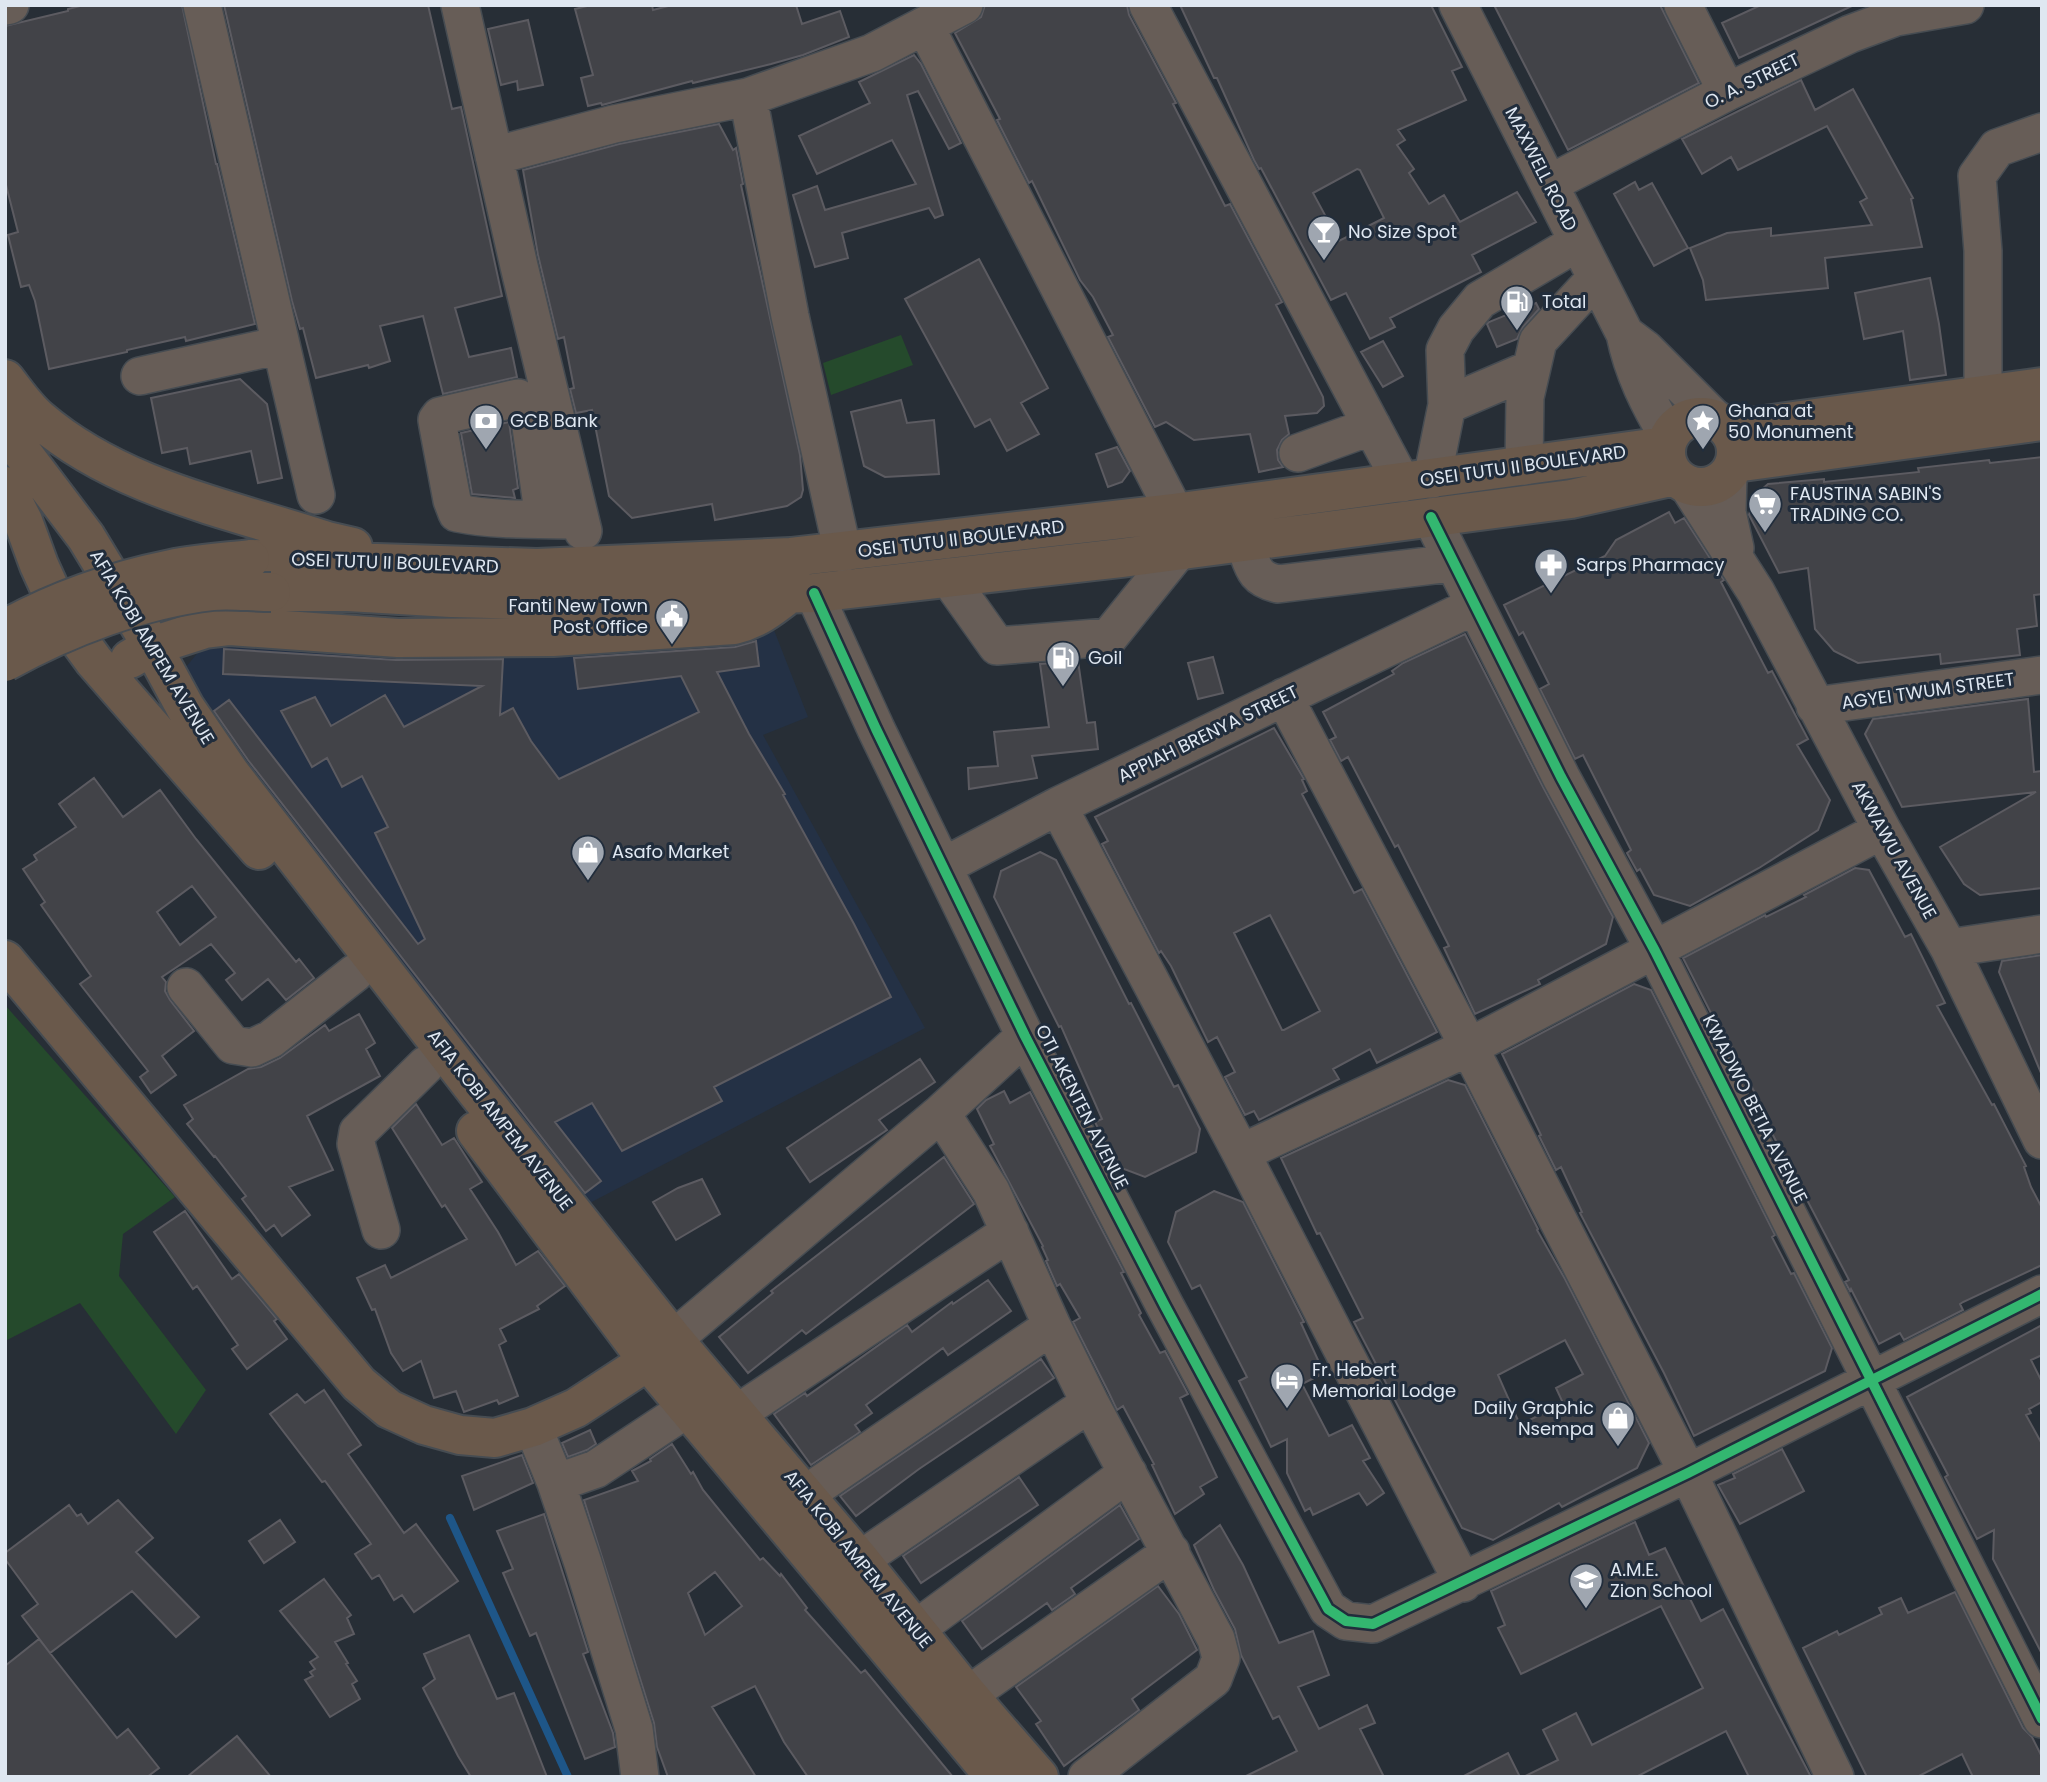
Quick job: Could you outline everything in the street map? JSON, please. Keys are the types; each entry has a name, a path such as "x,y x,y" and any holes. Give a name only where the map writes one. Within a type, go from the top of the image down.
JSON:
{"main road":[{"path":"5,379 21,400 22,424 75,445 144,482 327,541 420,564"},
{"path":"1727,447 1983,396 2042,387"},
{"path":"1703,417 1727,447 1716,484 1701,487 1674,461 1677,427 1689,419 1703,417"},
{"path":"1727,447 2042,421"},
{"name":"AFIA KOBI AMPEM AVENUE","path":"22,424 185,707 230,773 476,1091 661,1350 688,1408 995,1777"},
{"name":"OSEI TUTU II BOULEVARD","path":"5,629 37,611 106,584 173,569 250,559 420,564 537,584 801,593 948,578 1417,481 1524,466 1674,461"},
{"name":"OSEI TUTU II BOULEVARD","path":"5,662 68,632 156,601 214,591 348,592 451,598 537,584 843,553 1177,532 1244,542 1570,499 1674,461"},
{"name":"AFIA KOBI AMPEM AVENUE","path":"5,485 64,620 94,661 281,877 426,1065 661,1350 738,1413 968,1695 1039,1777"},
{"path":"94,661 110,664 125,661 152,646 205,629 230,626 411,638 553,637 734,625 763,614 801,593"},
{"path":"5,960 359,1384 389,1409 424,1425 460,1435 495,1438 533,1427 576,1408 661,1350"}],"street":[{"path":"202,5 316,495"},
{"path":"460,5 581,526 544,519"},
{"path":"494,156 614,124 748,97 872,53 964,5"},
{"path":"1148,5 1371,426 1417,481 1447,405 1445,350 1456,329 1480,300 1578,242"},
{"name":"MAXWELL ROAD","path":"1458,5 1625,334 1640,388 1674,461"},
{"path":"1682,5 1727,92"},
{"name":"O. A. STREET","path":"1549,184 1727,92 1850,34 1896,17 1965,5"},
{"path":"925,26 1177,532 1109,637 998,646 948,578"},
{"path":"748,97 790,316 843,553"},
{"path":"1983,396 1983,251 1977,176 1997,148 2042,132"},
{"path":"1524,466 1525,397 1538,341 1597,278"},
{"name":"MAXWELL ROAD","path":"1625,334 1645,349 1727,447"},
{"path":"140,376 281,345"},
{"path":"1447,405 1531,369"},
{"path":"1298,453 1371,426"},
{"name":"AKWAWU AVENUE","path":"1727,447 1727,512 1739,563"},
{"name":"AKWAWU AVENUE","path":"1674,461 1721,540 1739,563 1882,830 1949,948 2042,1140"},
{"name":"KWADWO BETIA AVENUE","path":"1431,517 1561,777 1655,951 2042,1719"},
{"path":"1244,542 1256,574 1264,580 1279,584 1452,563"},
{"name":"OTI AKENTEN AVENUE","path":"801,593 876,729 1025,1036 1165,1306 1328,1609 1346,1620 1373,1625 1463,1583"},
{"name":"APPIAH BRENYA STREET","path":"944,866 1058,806 1474,606"},
{"name":"AGYEI TWUM STREET","path":"1815,706 2042,675"},
{"path":"1284,697 1469,1047 1688,1473 1835,1777"},
{"path":"1058,806 1463,1583 2042,1294"},
{"path":"1241,1153 1469,1047 1882,830"},
{"path":"1949,948 2042,934"},
{"path":"186,987 233,1045 252,1048 271,1039 355,973"},
{"path":"661,1350 941,1113 1025,1036"},
{"path":"380,1230 356,1144 358,1132 426,1065"},
{"path":"941,1113 991,1191 1052,1326 1216,1639 1221,1658 1213,1679 1087,1777"},
{"path":"738,1413 1010,1232"},
{"path":"806,1494 1052,1326"},
{"path":"860,1560 1090,1403"},
{"path":"556,1483 596,1469 688,1408"},
{"path":"533,1427 556,1483 583,1563 634,1729 640,1777"},
{"path":"916,1629 1128,1473"},
{"path":"968,1695 1171,1552"}],"shaded area":[{"name":"Asafo Market","path":"772,625 808,717 763,735 925,1028 584,1206 176,679 210,638"}],"green space":[{"path":"901,335 913,365 831,395 823,363"},
{"path":"5,1005 175,1197 123,1234 119,1276 206,1390 176,1434 80,1303 5,1341"}],"building":[{"path":"84,5 182,5 216,164 255,324 186,341 185,337 49,369 35,301 29,285 21,287 8,235 18,232 5,181 5,26"},
{"path":"224,5 428,5 452,109 461,107 502,296 455,308 469,357 511,348 517,377 443,394 423,316 380,326 390,361 369,368 368,365 316,378 303,328 300,329 292,301"},
{"path":"591,5 652,5 653,10 672,5 796,5 802,24 840,11 849,37 771,64 693,83 692,81 602,105 588,106 581,78 593,75 575,9"},
{"path":"985,5 1127,5 1129,15 1176,103 1173,104 1225,206 1230,204 1282,302 1276,305 1323,397 1324,406 1317,413 1285,416 1289,434 1277,450 1278,460 1283,467 1259,472 1250,434 1194,440 1166,422 1155,427 1108,337 1113,335 1093,297 1080,280 1032,181 1029,183 997,120 1000,119 955,33 981,17"},
{"path":"1180,5 1431,5 1462,67 1452,71 1466,100 1398,130 1405,140 1397,145 1414,169 1409,173 1429,204 1444,195 1460,222 1517,192 1536,222 1472,255 1481,272 1390,318 1395,327 1370,339 1346,293 1331,300 1261,168 1259,169 1254,160 1217,78 1214,78","holes":["1357,169 1360,170 1384,218 1339,241 1313,193"]},
{"path":"1494,5 1660,5 1699,83 1568,150"},
{"path":"1761,5 1854,5 1739,58 1722,23"},
{"path":"528,20 543,85 518,90 517,81 501,85 488,29"},
{"path":"914,55 961,143 949,149 918,91 907,95 943,215 935,218 929,208 842,233 848,258 815,267 793,195 817,186 825,210 916,184 892,140 817,174 799,136 870,103 859,82"},
{"path":"1801,80 1815,110 1853,89 1913,198 1911,199 1922,247 1825,258 1828,288 1706,300 1703,280 1690,248 1727,233 1771,228 1771,236 1872,225 1860,202 1867,198 1827,126 1738,170 1731,157 1702,174 1682,139"},
{"path":"719,124 733,150 736,148 743,184 741,185 800,455 803,490 801,497 787,506 715,520 712,504 632,518 609,496 592,410 576,413 570,389 574,388 564,337 558,339 538,255 523,170 619,144"},
{"path":"1635,182 1639,190 1652,183 1688,248 1654,266 1614,194"},
{"path":"979,259 1048,388 1021,403 1039,434 1007,451 990,419 975,427 905,299"},
{"path":"1930,278 1946,375 1910,380 1903,331 1864,339 1855,293"},
{"path":"1536,303 1539,309 1523,327 1517,339 1497,347 1487,324"},
{"path":"1383,341 1403,376 1383,387 1361,352"},
{"path":"240,379 267,404 282,478 258,483 251,451 190,464 187,448 162,453 151,398"},
{"path":"901,400 907,423 934,420 939,474 885,477 864,466 851,412"},
{"path":"509,422 518,488 513,490 515,498 472,494 461,433"},
{"path":"1117,447 1130,471 1122,482 1108,487 1096,454"},
{"path":"2042,457 2042,594 2034,595 2037,626 2017,629 2020,655 1941,664 1940,654 1858,663 1834,651 1815,629 1808,568 1779,573 1749,515 1754,496 1768,484 1824,479 1824,482 1919,472 1918,468"},
{"path":"1669,512 1675,523 1684,518 1724,580 1721,582 1768,673 1772,671 1808,739 1797,745 1830,800 1818,830 1759,868 1690,906 1654,895 1640,869 1637,871 1627,853 1631,850 1583,755 1575,759 1540,689 1549,684 1523,632 1519,635 1504,605 1605,556 1616,540"},
{"path":"1465,634 1613,917 1606,944 1538,980 1540,984 1475,1014 1444,948 1449,946 1398,845 1395,847 1348,757 1341,761 1330,740 1336,737 1323,712 1394,674 1392,671 1403,663"},
{"name":"Asafo Market","path":"756,641 759,666 717,672 749,734 785,794 783,795 891,997 714,1087 722,1101 622,1151 592,1103 555,1122 601,1181 585,1193 248,760 214,711 229,700 418,944 425,939 375,833 388,827 362,776 342,787 327,758 312,767 281,711 315,697 331,726 385,695 404,727 482,686 223,674 224,649 396,660 503,659 500,715 513,708 531,741 559,779 699,712 681,676 578,689 574,658 735,647"},
{"path":"1213,657 1223,693 1198,699 1188,663"},
{"path":"1078,661 1087,723 1095,722 1098,749 1032,756 1037,778 969,789 968,768 998,766 994,732 1049,727 1040,664"},
{"path":"2028,699 2034,772 2042,771 2042,888 1980,895 1964,884 1940,847 2036,792 1902,807 1865,734 1873,719"},
{"path":"1274,728 1304,779 1302,780 1307,791 1302,794 1354,893 1362,889 1437,1032 1377,1063 1370,1049 1333,1069 1339,1079 1259,1120 1254,1111 1245,1115 1225,1077 1235,1072 1217,1037 1208,1042 1171,966 1161,951 1159,953 1102,844 1108,841 1095,817","holes":["1270,915 1320,1011 1282,1030 1234,933"]},
{"path":"94,778 123,817 160,790 196,839 296,962 299,959 314,978 286,1000 268,979 242,1000 226,980 235,973 211,944 162,977 166,982 165,991 170,1000 194,1031 162,1056 176,1075 151,1093 140,1077 148,1071 80,984 91,976 41,905 45,902 23,869 37,860 34,855 76,827 59,804","holes":["192,886 216,917 180,945 157,912"]},
{"path":"1040,852 1056,860 1129,1004 1131,1003 1174,1087 1178,1085 1200,1129 1196,1152 1145,1177 1116,1166 1095,1122 1102,1119 1061,1026 1059,1027 994,897 1001,871"},
{"path":"1855,868 1869,870 1905,937 1911,934 1945,1003 1937,1006 1992,1105 1994,1104 2026,1166 2024,1167 2031,1187 2042,1208 2042,1265 1963,1302 1960,1304 1963,1310 1904,1340 1900,1333 1879,1344 1845,1282 1849,1280 1764,1118 1767,1117 1717,1018 1714,1019 1683,958 1806,897 1804,895"},
{"path":"2042,955 2041,1073 1999,972 2002,961"},
{"path":"1634,984 1651,990 1775,1235 1772,1237 1791,1274 1794,1273 1832,1348 1825,1371 1694,1436 1580,1213 1582,1212 1561,1167 1556,1170 1502,1054"},
{"path":"359,1014 375,1043 366,1049 380,1076 307,1116 333,1170 289,1187 310,1215 282,1236 274,1225 266,1231 242,1199 246,1196 187,1124 193,1119 184,1105 248,1069 261,1067 280,1058 325,1025 329,1031"},
{"path":"920,1059 935,1082 879,1120 887,1130 810,1182 787,1148"},
{"path":"1448,1080 1465,1085 1537,1230 1649,1443 1637,1468 1562,1507 1559,1503 1493,1540 1462,1528 1354,1322 1363,1318 1320,1233 1317,1234 1281,1158","holes":["1565,1340 1583,1374 1556,1388 1563,1403 1520,1425 1498,1375"]},
{"path":"1004,1091 1010,1103 1030,1092 1124,1272 1121,1273 1141,1313 1139,1315 1160,1353 1165,1351 1188,1394 1180,1398 1217,1477 1200,1487 1204,1494 1175,1514 1152,1465 1154,1464 1123,1406 1117,1410 1073,1322 1080,1318 1060,1284 1057,1286 1046,1261 1048,1260 1043,1246 990,1146 994,1144 977,1109 986,1100"},
{"path":"416,1104 442,1145 454,1138 482,1182 470,1189 516,1265 538,1251 565,1286 537,1306 539,1309 500,1329 506,1341 499,1345 518,1396 499,1404 497,1400 464,1412 456,1391 434,1398 421,1361 403,1371 391,1353 375,1309 372,1310 357,1278 385,1265 391,1278 467,1239 445,1205 442,1207 392,1128"},
{"path":"944,1157 974,1204 806,1334 802,1330 748,1373 719,1337 773,1293 771,1291"},
{"path":"702,1179 720,1214 676,1240 653,1202"},
{"path":"1214,1191 1243,1202 1304,1322 1301,1323 1324,1373 1302,1384 1329,1436 1352,1425 1370,1458 1363,1461 1384,1493 1367,1505 1359,1493 1313,1515 1310,1508 1305,1511 1287,1473 1287,1439 1271,1447 1239,1381 1247,1377 1200,1285 1192,1289 1168,1242 1176,1212"},
{"path":"185,1211 232,1279 239,1274 277,1319 274,1321 287,1339 247,1369 232,1349 238,1345 197,1286 193,1289 154,1232"},
{"path":"988,1280 1011,1311 948,1355 943,1348 866,1405 872,1413 855,1425 860,1432 811,1465 774,1414 805,1393 807,1396 907,1325 912,1332 952,1302 953,1304"},
{"path":"2042,1325 2042,1355 2031,1360 2042,1382 2042,1402 2029,1409 2031,1413 2026,1415 2042,1444 2042,1654 1993,1559 1994,1530 1977,1539 1945,1477 1948,1475 1907,1397"},
{"path":"1041,1359 1054,1378 919,1469 856,1516 840,1496"},
{"path":"324,1390 361,1445 348,1454 404,1533 416,1524 458,1581 414,1612 402,1595 394,1600 379,1575 372,1579 355,1554 371,1544 325,1481 322,1482 270,1414 297,1394 305,1403"},
{"path":"590,1430 596,1444 568,1457 562,1443"},
{"path":"672,1444 703,1490 760,1560 763,1558 780,1576 781,1574 807,1608 805,1610 861,1673 865,1670 953,1777 808,1777 784,1742 755,1686 712,1707 756,1777 668,1777 657,1747 654,1723 584,1500 638,1481 632,1471 651,1461 650,1459","holes":["715,1572 742,1606 705,1635 688,1593"]},
{"path":"1782,1449 1804,1491 1740,1524 1718,1485 1735,1478 1733,1474"},
{"path":"522,1455 533,1483 474,1510 462,1476"},
{"path":"1019,1477 1038,1505 921,1583 903,1556"},
{"path":"118,1500 153,1538 136,1552 199,1617 176,1637 132,1591 50,1653 22,1616 38,1604 5,1559 5,1553 69,1505 77,1516 81,1514 88,1524"},
{"path":"1120,1505 1139,1539 1071,1588 1075,1594 1052,1610 1047,1603 982,1649 962,1621"},
{"path":"544,1514 588,1652 583,1654 613,1733 615,1747 585,1759 536,1633 530,1636 503,1573 513,1569 497,1531"},
{"path":"280,1520 295,1542 264,1563 249,1541"},
{"path":"1635,1522 1649,1555 1665,1548 1701,1621 1723,1609 1811,1777 1749,1777 1726,1731 1636,1777 1523,1777 1558,1760 1543,1730 1576,1713 1592,1745 1703,1688 1661,1606 1521,1674 1498,1628 1505,1625 1491,1591"},
{"path":"1220,1525 1243,1565 1279,1643 1313,1631 1329,1675 1298,1687 1319,1729 1367,1705 1375,1723 1360,1729 1384,1777 1244,1777 1297,1751 1279,1716 1273,1719 1241,1655 1235,1629 1194,1545"},
{"path":"324,1579 351,1615 347,1618 354,1634 335,1642 357,1681 352,1684 360,1699 330,1717 305,1680 313,1676 310,1672 315,1669 310,1662 318,1657 280,1611"},
{"path":"1158,1586 1179,1614 1197,1650 1132,1699 1139,1710 1064,1766 1036,1724 1041,1721 1016,1687"},
{"path":"1955,1592 2023,1728 2032,1737 2042,1757 2042,1777 1973,1777 1962,1754 1917,1777 1867,1777 1803,1648 1837,1631 1839,1635 1882,1614 1879,1608 1901,1598 1908,1613"},
{"path":"469,1635 497,1699 514,1693 547,1777 471,1777 458,1756 423,1688 435,1679 424,1654"},
{"path":"39,1639 117,1738 128,1729 159,1768 147,1777 5,1777 5,1666"},
{"path":"237,1736 271,1777 187,1777"},
{"path":"1508,1753 1520,1777 1462,1777"}],"waterway":[{"path":"450,1518 568,1777"}],"cycle path":[{"path":"1431,517 1561,777 1655,951 2042,1719"},
{"path":"814,593 876,729 1025,1036 1165,1306 1328,1609 1346,1621 1373,1624 1688,1473 2042,1294"}],"place":[{"name":"No Size Spot","path":"1324,262"},
{"name":"Total","path":"1517,332"},
{"name":"GCB Bank","path":"486,451"},
{"name":"Ghana at 50 Monument","path":"1703,451"},
{"name":"FAUSTINA SABIN'S TRADING CO.","path":"1765,534"},
{"name":"Sarps Pharmacy","path":"1551,595"},
{"name":"Fanti New Town Post Office","path":"672,646"},
{"name":"Goil","path":"1063,688"},
{"name":"Asafo Market","path":"588,882"},
{"name":"Fr. Hebert Memorial Lodge","path":"1287,1410"},
{"name":"Daily Graphic Nsempa","path":"1618,1448"},
{"name":"A.M.E. Zion School","path":"1586,1610"}]}
